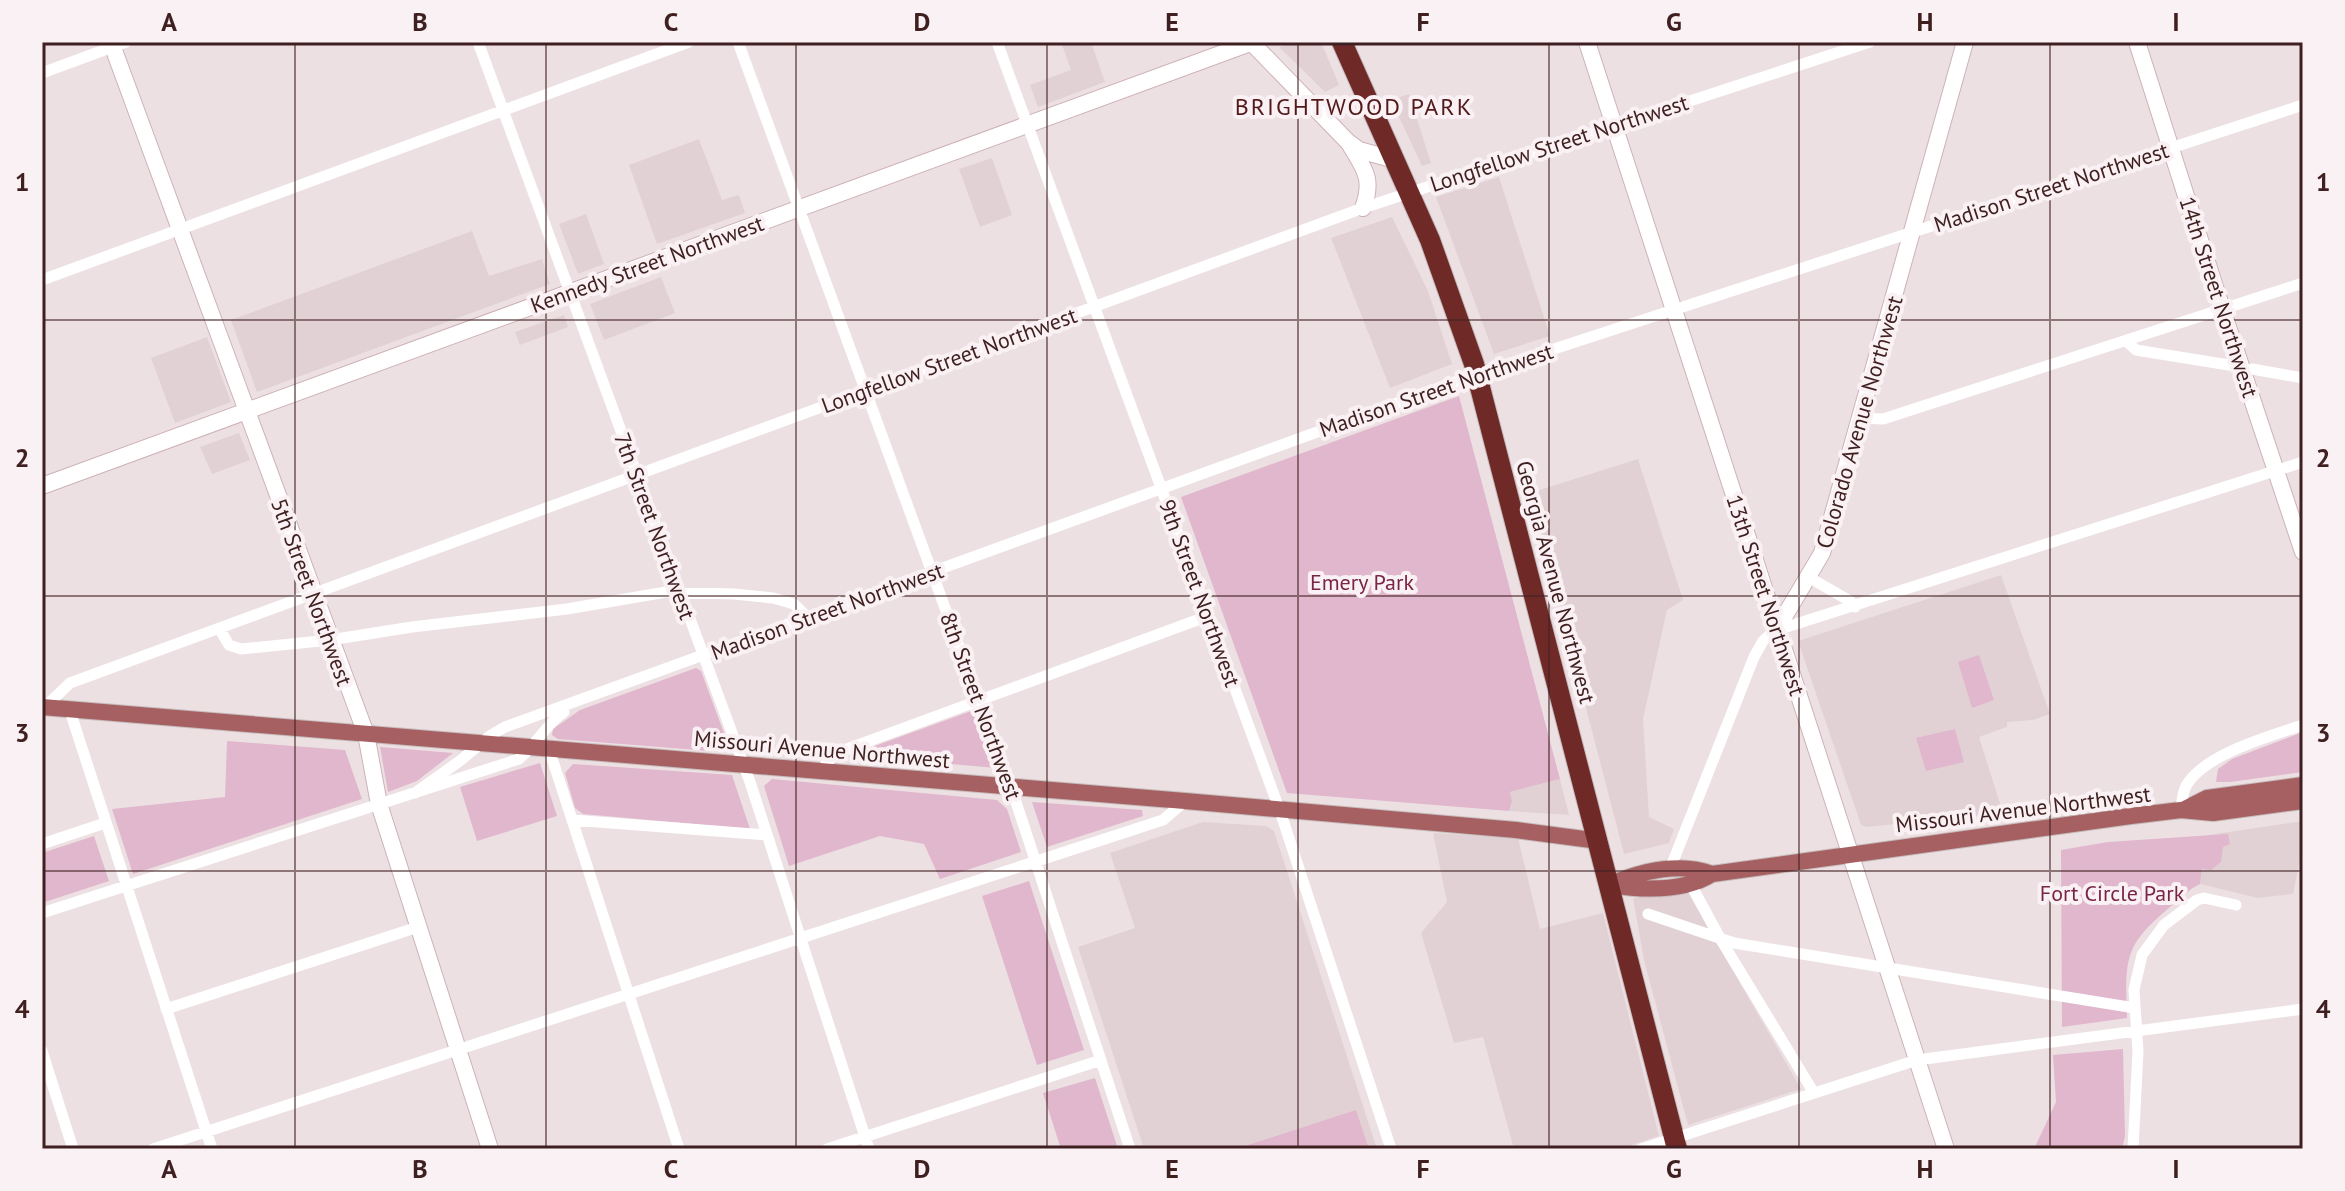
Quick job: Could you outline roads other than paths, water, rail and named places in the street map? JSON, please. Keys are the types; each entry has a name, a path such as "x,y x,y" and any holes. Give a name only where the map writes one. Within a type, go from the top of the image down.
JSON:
{"highway":[{"name":"Georgia Avenue Northwest","path":"1342,42 1446,280 1477,374 1676,1144"}],"main road":[{"name":"Missouri Avenue Northwest","path":"43,706 70,711 1185,801 1516,830 1599,841"},
{"path":"2181,810 2207,798 2303,785"},
{"path":"2181,810 2213,813 2303,801"},
{"name":"Missouri Avenue Northwest","path":"1610,885 1641,890 1700,881 1712,874 1850,853 2181,810"},
{"name":"Missouri Avenue Northwest","path":"1610,885 1637,873 1670,869 1698,868 1712,874"}],"street":[{"name":"7th Street Northwest","path":"478,42 743,765 867,1143"},
{"path":"42,280 689,42"},
{"name":"8th Street Northwest","path":"738,42 1011,787 1130,1149"},
{"name":"9th Street Northwest","path":"997,42 1280,811 1391,1149"},
{"path":"1252,42 1348,142 1359,150 1395,160"},
{"name":"Kennedy Street Northwest","path":"42,486 1252,42"},
{"name":"13th Street Northwest","path":"1587,42 1946,1149"},
{"name":"Longfellow Street Northwest","path":"43,706 70,683 1363,208 1870,42"},
{"name":"Colorado Avenue Northwest","path":"1670,869 1754,657 1763,641 1777,629 1810,578 1826,541 1965,42"},
{"name":"14th Street Northwest","path":"2137,42 2176,147"},
{"name":"14th Street Northwest","path":"2147,42 2176,147 2280,470 2303,552"},
{"path":"42,73 116,44"},
{"name":"5th Street Northwest","path":"116,44 179,229 366,734 379,804 490,1149"},
{"name":"Madison Street Northwest","path":"415,793 500,730 1161,488 1477,374 2303,105"},
{"path":"1348,142 1368,177 1369,189 1363,208"},
{"path":"1861,418 1883,419 2303,283"},
{"path":"2126,341 2136,350 2303,378"},
{"path":"1777,629 1855,607 2303,462"},
{"name":"14th Street Northwest","path":"2280,470 2303,525"},
{"path":"1810,578 1855,607"},
{"path":"219,628 229,645 241,649 330,640 680,592 773,598 794,604 808,618"},
{"path":"822,771 839,752 1208,616"},
{"name":"Madison Street Northwest","path":"42,913 519,759 541,748 555,719 578,702"},
{"path":"70,711 212,1149"},
{"name":"Missouri Avenue Northwest","path":"2181,810 2182,795 2190,780 2218,759 2303,725"},
{"path":"541,748 572,820 679,1149"},
{"path":"153,1149 1163,820 1185,801"},
{"path":"572,820 766,835"},
{"path":"42,844 105,823"},
{"path":"1690,883 1814,1093"},
{"path":"2133,1149 2137,1030 2135,979 2142,955 2164,925 2197,900 2204,898 2236,905"},
{"path":"1648,914 1721,940 2135,1008"},
{"path":"166,1009 418,927"},
{"path":"1641,1149 1676,1144 1814,1093 1917,1060 2303,1009"},
{"path":"42,1051 73,1149"},
{"path":"827,1149 867,1143 1101,1060"}],"district":[{"name":"BRIGHTWOOD PARK","path":"1354,106"}],"park label":[{"name":"Emery Park","path":"1362,582"},
{"name":"Fort Circle Park","path":"2112,893"}]}
